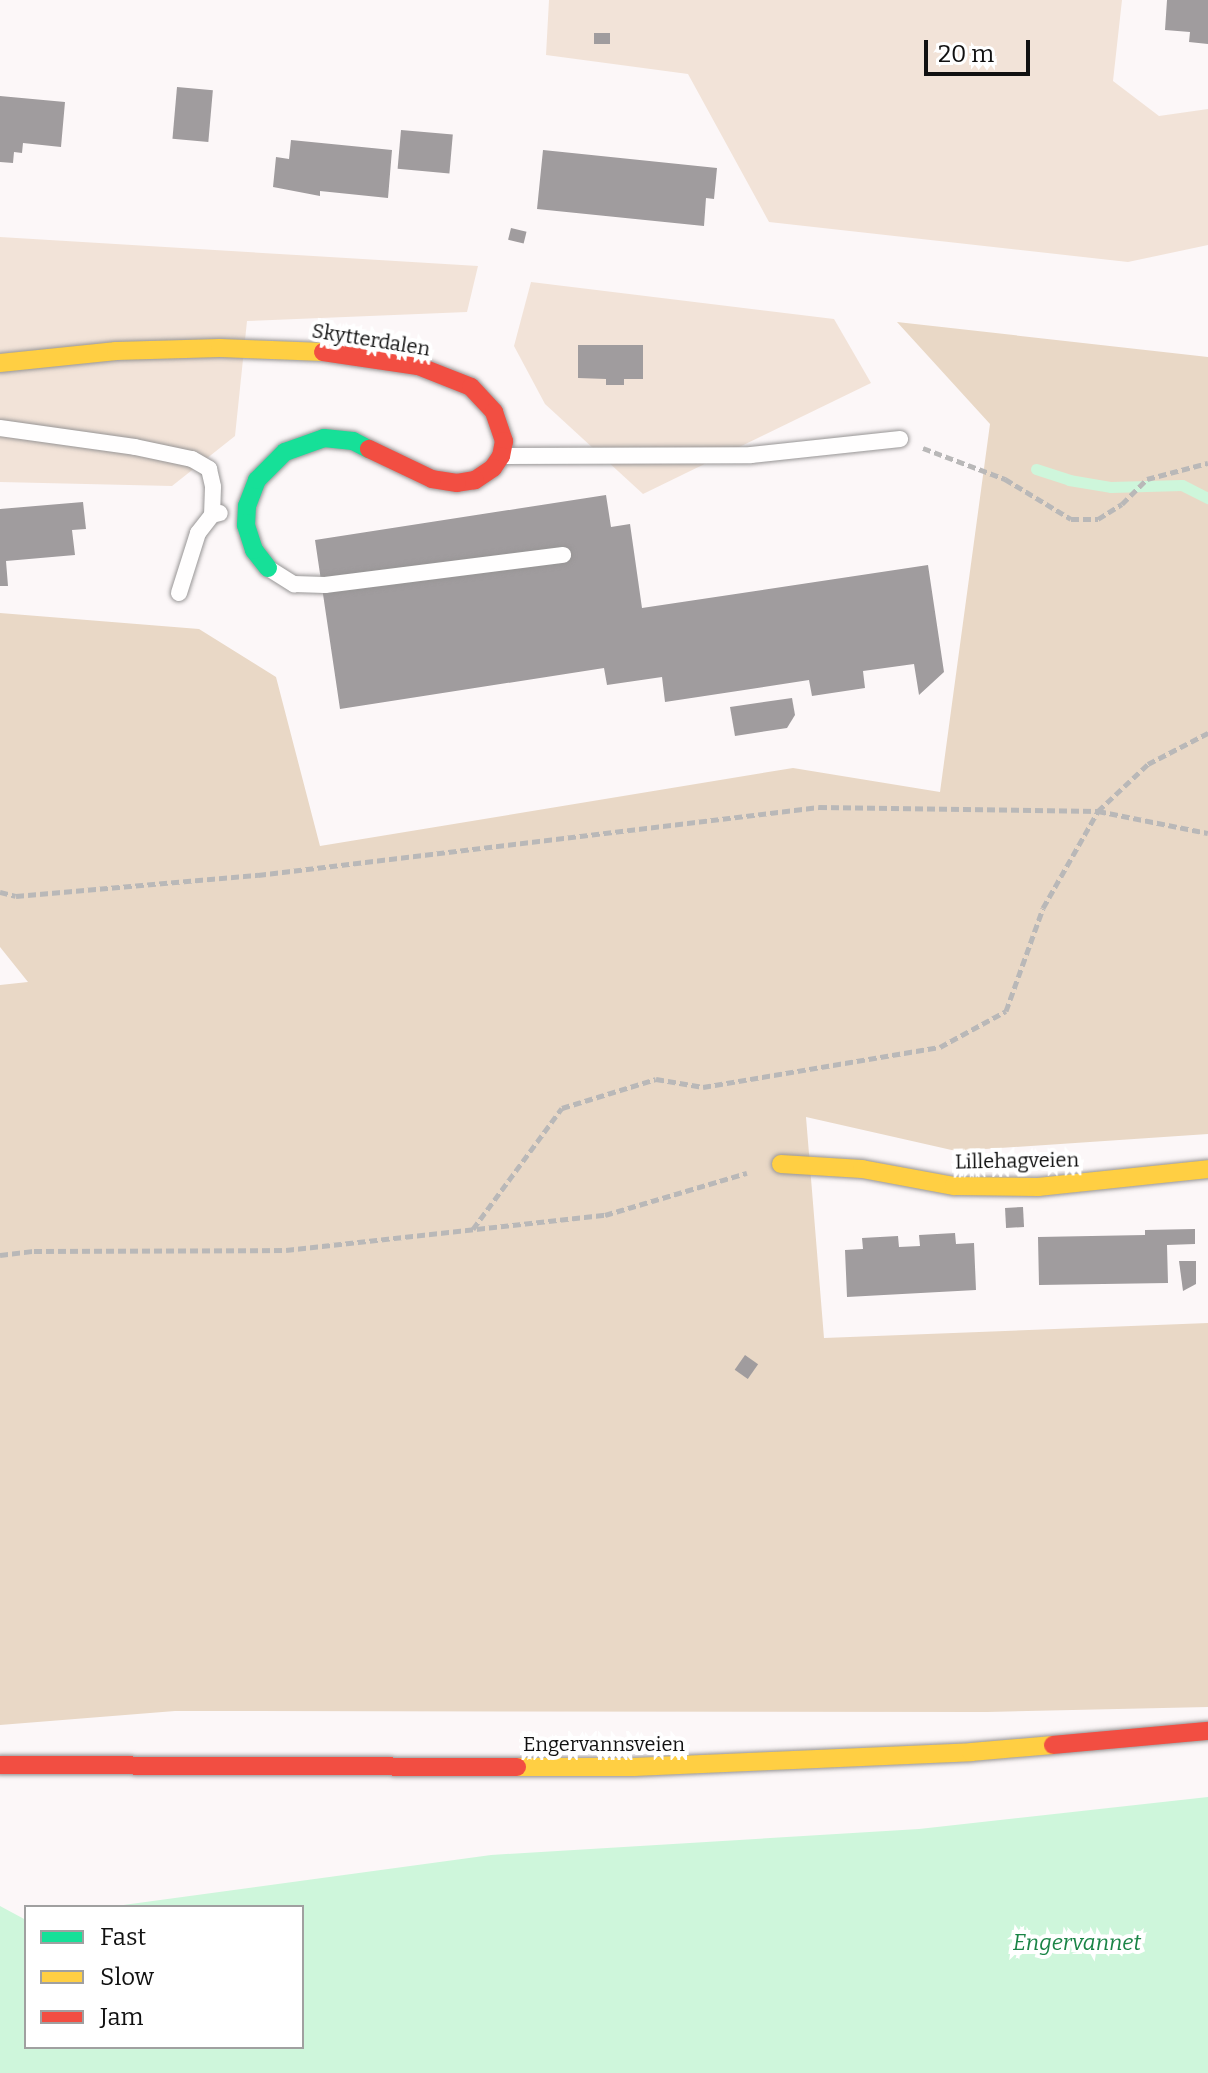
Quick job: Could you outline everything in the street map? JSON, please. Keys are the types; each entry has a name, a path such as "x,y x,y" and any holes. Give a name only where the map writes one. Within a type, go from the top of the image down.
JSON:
{"street":[{"name":"Skytterdalen","path":"0,363 116,351 220,348 327,352 418,366 471,387 494,412 504,441 501,456"},
{"path":"268,568 254,550 246,525 247,506 257,480 272,462 305,443 324,438 353,441 432,479 457,483 475,480 493,468 501,456"},
{"name":"Lillehagveien","path":"781,1164 862,1169 954,1186 982,1187 1038,1187 1208,1169"},
{"name":"Engervannsveien","path":"0,1765 649,1767 971,1752 1208,1731"}],"lane":[{"path":"0,428 135,447 192,459 209,469 213,487 212,515 198,533 179,593"},
{"path":"501,456 751,455 900,439"},
{"path":"212,515 247,506"},
{"path":"268,568 294,584 325,585 563,555"}],"path":[{"path":"900,439 1005,479 1071,519 1098,519 1122,504 1147,479 1162,472 1208,463"},
{"path":"473,1229 562,1108 656,1079 703,1087 940,1047 1006,1011 1043,908 1098,811 1148,764 1208,733"},
{"path":"0,892 16,896 258,875 819,807 1098,811 1208,833"},
{"path":"0,1255 34,1251 286,1250 605,1215 781,1164"}],"shaded area":[{"path":"549,0 1122,0 1113,81 1159,116 1208,109 1208,245 1128,262 769,222 688,74 546,55"},
{"path":"0,237 478,266 467,312 247,321 235,436 172,486 0,482"},
{"path":"531,282 834,319 871,383 643,494 545,404 514,346"},
{"path":"897,322 1208,357 1208,1134 956,1151 806,1117 824,1338 1208,1323 1208,1707 987,1712 175,1711 0,1725 0,985 28,982 0,947 0,613 199,629 276,677 320,846 793,768 940,792 990,424"}],"water":[{"name":"Engervannet","path":"1208,1797 1208,2073 0,2073 0,1906 24,1919 24,2049 304,2049 304,1905 123,1905 491,1855 919,1829"}],"building":[{"path":"1167,0 1208,0 1208,44 1189,42 1190,32 1165,30"},
{"path":"594,33 610,33 610,44 594,44"},
{"path":"177,87 213,90 208,142 172,139"},
{"path":"0,96 65,102 61,147 23,143 22,153 14,152 13,163 0,162"},
{"path":"401,130 453,135 449,173 398,169"},
{"path":"291,140 392,150 388,198 320,191 320,196 273,187 276,157 289,159"},
{"path":"543,150 717,168 714,199 706,198 704,226 537,209"},
{"path":"511,228 527,232 524,244 508,240"},
{"path":"578,345 643,345 643,379 624,379 624,385 606,385 606,379 578,378"},
{"path":"606,495 611,527 630,524 642,608 928,565 944,672 919,695 914,664 863,671 865,688 812,696 809,680 665,702 662,677 607,685 604,668 340,709 315,540"},
{"path":"83,502 86,529 72,530 75,555 6,561 8,586 0,586 0,509"},
{"path":"792,698 795,715 787,728 735,736 730,707"},
{"path":"1023,1207 1024,1227 1006,1228 1005,1208"},
{"path":"1195,1229 1195,1244 1167,1245 1168,1283 1039,1285 1038,1237 1145,1235 1145,1230"},
{"path":"955,1233 956,1244 974,1243 976,1290 847,1297 845,1250 863,1249 862,1238 898,1236 899,1247 920,1246 919,1235"},
{"path":"1179,1261 1196,1261 1196,1284 1183,1291"},
{"path":"745,1355 758,1364 748,1379 735,1370"}],"waterway":[{"path":"1036,469 1069,480 1111,487 1182,485 1208,498"}],"traffic: fast":[{"path":"268,568 254,550 246,525 247,506 257,480 285,452 324,438 353,441 369,449"}],"traffic: slow":[{"path":"0,363 116,351 220,348 323,352"},
{"path":"781,1164 862,1169 954,1186 1038,1187 1208,1169"},
{"path":"517,1767 634,1767 971,1752 1053,1745"}],"traffic: jam":[{"path":"323,352 418,366 471,387 494,412 504,441 501,456 493,468 475,480 457,483 432,479 369,449"},
{"path":"1053,1745 1208,1731"},
{"path":"0,1765 517,1767"}]}
